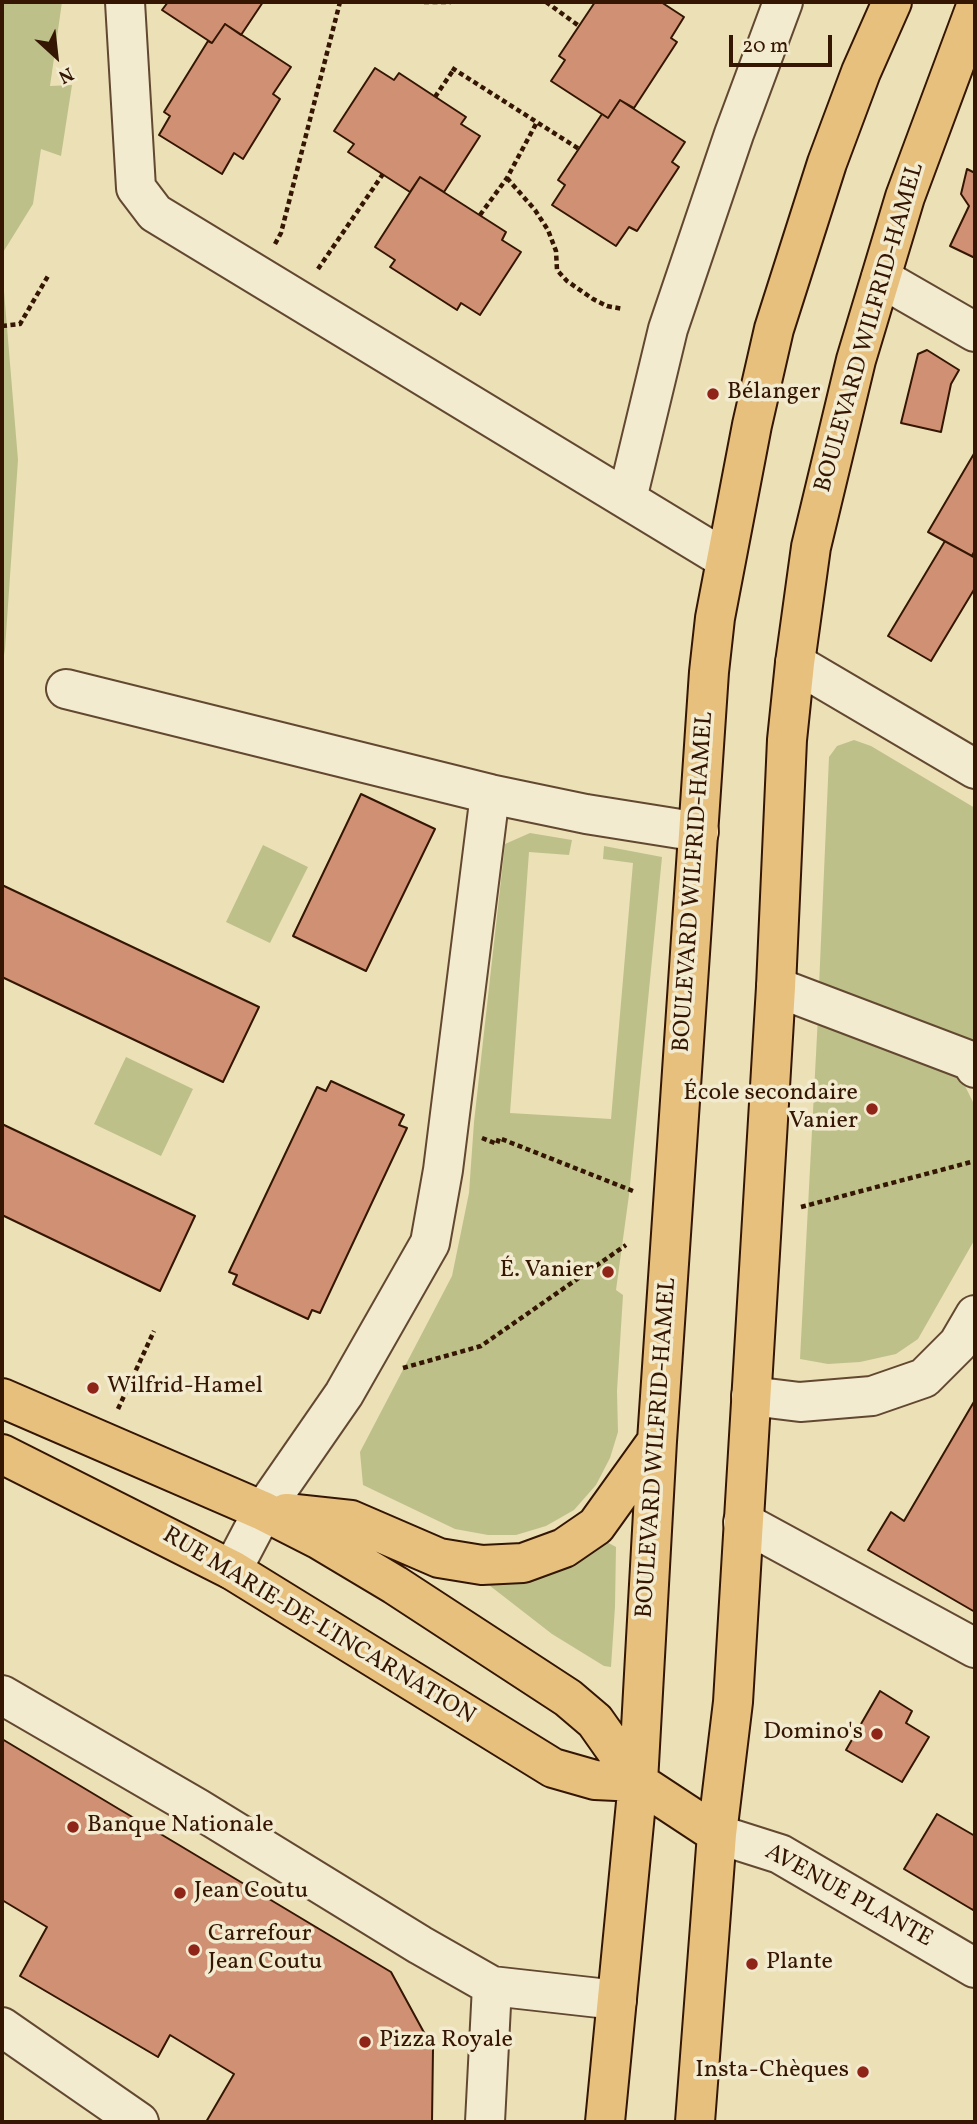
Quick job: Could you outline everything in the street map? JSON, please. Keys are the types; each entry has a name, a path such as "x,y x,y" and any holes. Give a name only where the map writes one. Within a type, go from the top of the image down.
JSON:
{"main road":[{"name":"BOULEVARD WILFRID-HAMEL","path":"605,2122 638,1782 657,1441 709,672 715,618 752,425 774,329 827,163 860,72 892,2"},
{"name":"BOULEVARD WILFRID-HAMEL","path":"695,2122 717,1834 733,1702 776,987 787,740 795,663 811,547 856,360 905,197 975,9"},
{"path":"2,1398 263,1511 318,1539 395,1585 568,1698 594,1721 638,1782 717,1834"},
{"path":"263,1511 351,1520 439,1558 482,1565 523,1563 564,1548 596,1526 657,1441"},
{"name":"RUE MARIE-DE-L'INCARNATION","path":"2,1454 232,1570 553,1768 595,1780 638,1782"}],"street":[{"path":"125,2 136,188 155,213 725,559"},
{"path":"627,499 668,329 734,134 783,2"},
{"path":"881,278 975,332"},
{"path":"795,663 975,769"},
{"path":"66,689 491,794 586,814 699,832"},
{"path":"232,1570 263,1511 344,1394 430,1243 443,1170 491,794"},
{"path":"776,987 974,1064"},
{"path":"751,1396 800,1402 872,1396 923,1378 958,1344 975,1315"},
{"path":"743,1522 975,1648"},
{"path":"2,1695 197,1808 492,1986 617,2000"},
{"name":"AVENUE PLANTE","path":"717,1834 780,1854 975,1968"},
{"path":"485,2122 492,1986"},
{"path":"2,2027 139,2122"}],"path":[{"path":"281,233 340,2"},
{"path":"424,2 450,2"},
{"path":"545,2 579,26"},
{"path":"436,97 453,69 579,149"},
{"path":"480,215 508,178 537,122"},
{"path":"297,299 383,174"},
{"path":"508,178 548,230 556,251 557,270 567,281 593,299 607,306 623,309"},
{"path":"2,326 20,324 48,276"},
{"path":"447,1125 497,1144 499,1138 633,1191"},
{"path":"801,1207 975,1161"},
{"path":"402,1368 481,1346 626,1245"},
{"path":"103,1442 154,1331"}],"green space":[{"path":"2,2 62,2 50,86 72,85 61,156 41,149 33,204 2,254"},
{"path":"2,267 18,460 2,667"},
{"path":"854,740 871,746 975,808 975,1050 819,986 829,757 837,746"},
{"path":"530,833 572,840 569,855 529,852 510,1113 611,1119 633,863 603,859 604,846 662,857 629,1195 616,1290 623,1295 617,1391 618,1432 610,1458 596,1485 574,1510 546,1526 516,1535 488,1535 455,1529 363,1485 360,1452 452,1276 469,1193 474,1122 505,844"},
{"path":"263,845 308,867 270,943 226,922"},
{"path":"818,1016 951,1070 965,1086 975,1106 975,1239 918,1339 896,1354 860,1362 828,1364 800,1359"},
{"path":"126,1057 193,1089 161,1156 94,1124"},
{"path":"605,1541 616,1547 611,1667 604,1666 552,1634 476,1575"}],"building":[{"path":"168,2 263,2 241,35 225,24 212,43 162,10"},
{"path":"595,2 661,2 684,17 671,38 677,42 634,108 620,100 608,118 551,81 565,60 559,56"},
{"path":"225,24 291,67 273,94 280,99 243,159 234,153 222,174 159,135 170,116 164,112 208,41 212,43"},
{"path":"375,68 394,80 399,73 466,117 461,124 480,136 444,192 420,177 410,192 348,152 354,144 334,131"},
{"path":"620,100 685,142 672,162 679,167 637,231 629,227 616,246 552,205 565,185 558,180 602,114 608,118"},
{"path":"967,169 975,173 975,258 950,246 969,206 961,194"},
{"path":"420,177 506,232 502,240 521,252 480,315 461,303 457,310 390,267 395,260 375,247"},
{"path":"927,350 959,370 951,384 941,432 901,423 918,354"},
{"path":"975,452 975,550 972,556 928,532"},
{"path":"945,541 975,558 975,588 931,661 888,636"},
{"path":"361,794 435,829 366,971 293,936"},
{"path":"2,885 259,1007 223,1082 2,977"},
{"path":"331,1081 404,1115 399,1125 407,1128 320,1313 312,1310 308,1319 233,1284 237,1275 229,1272 317,1087 326,1091"},
{"path":"2,1124 195,1216 160,1291 2,1215"},
{"path":"975,1400 975,1612 868,1550 891,1512 904,1521"},
{"path":"880,1691 912,1711 906,1723 929,1737 902,1782 846,1750"},
{"name":"Carrefour Jean Coutu","path":"2,1739 391,1972 433,2049 432,2122 206,2122 234,2074 170,2035 158,2057 20,1976 47,1927 2,1900"},
{"path":"937,1814 975,1836 973,1910 904,1869"}],"place":[{"name":"Bélanger","path":"713,394"},
{"name":"École secondaire Vanier","path":"872,1109"},
{"name":"É. Vanier","path":"608,1272"},
{"name":"Wilfrid-Hamel","path":"93,1388"},
{"name":"Domino's","path":"877,1734"},
{"name":"Banque Nationale","path":"73,1827"},
{"name":"Jean Coutu","path":"180,1893"},
{"name":"Carrefour Jean Coutu","path":"194,1950"},
{"name":"Plante","path":"752,1964"},
{"name":"Pizza Royale","path":"365,2042"},
{"name":"Insta-Chèques","path":"863,2072"}]}
